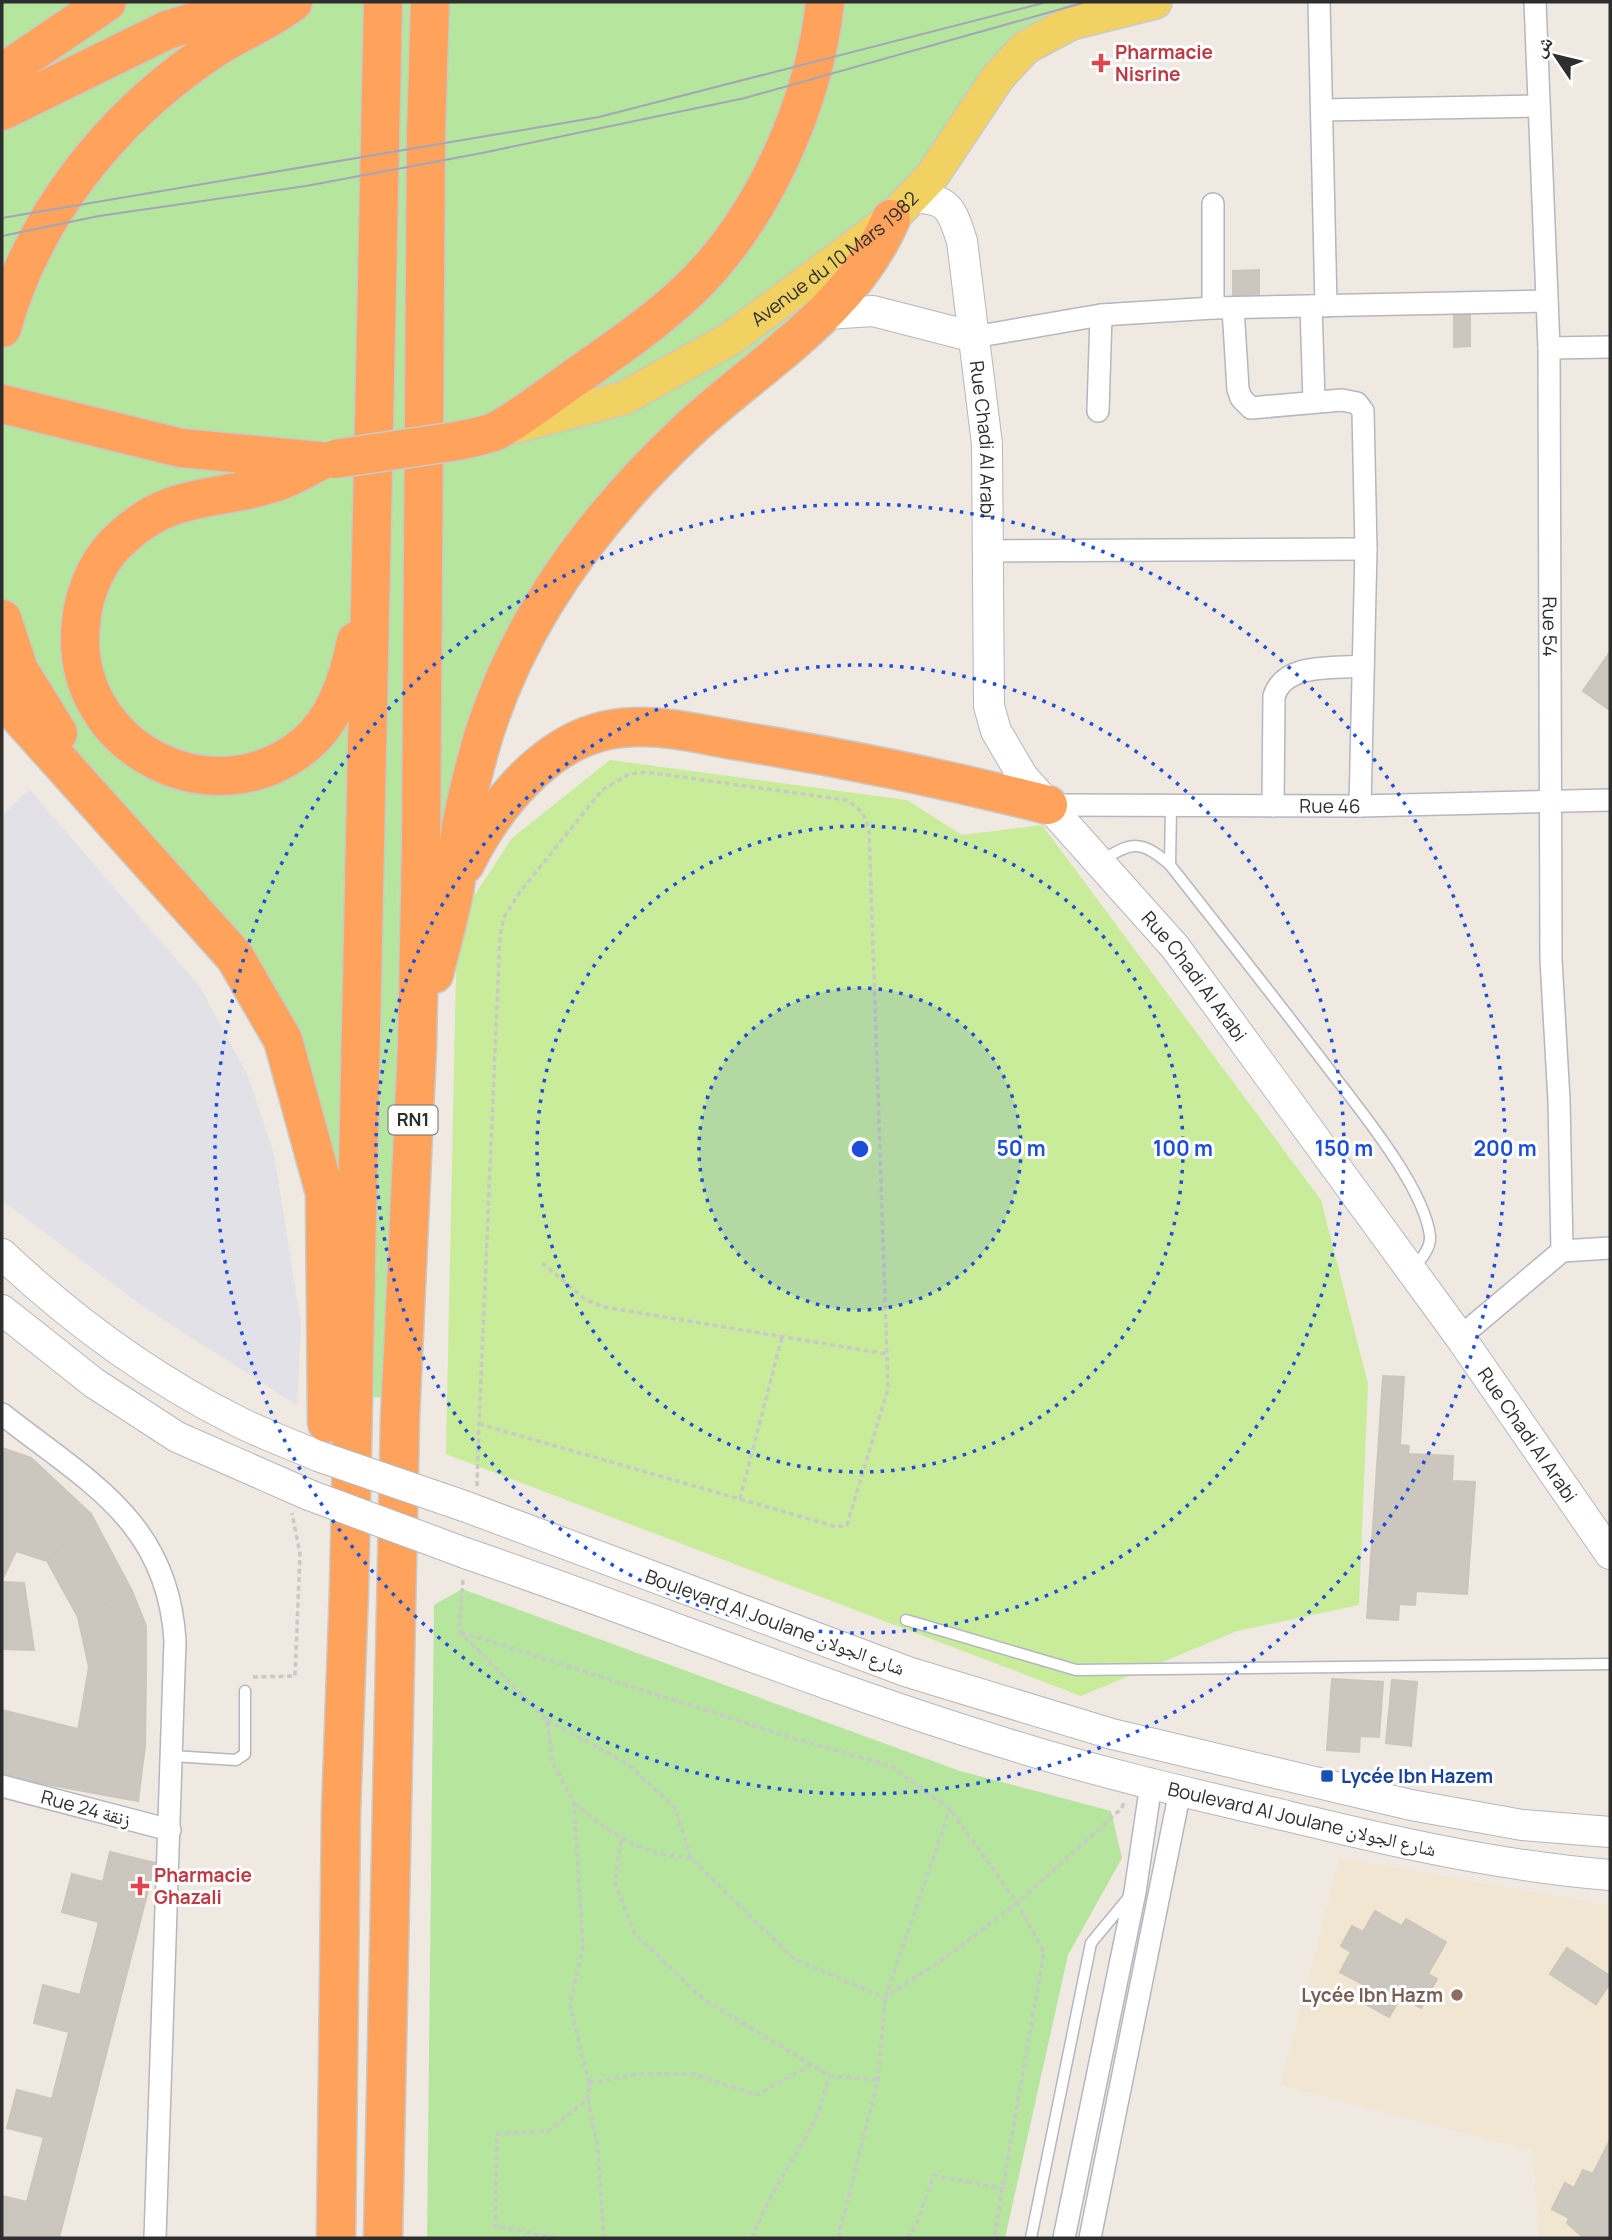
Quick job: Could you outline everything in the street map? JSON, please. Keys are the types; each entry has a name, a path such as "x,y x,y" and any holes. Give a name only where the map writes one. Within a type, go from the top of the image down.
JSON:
{"highway":[{"path":"2,73 107,2"},
{"path":"2,111 167,30 257,2"},
{"path":"2,328 23,268 47,220 111,132 165,84 208,52 273,18 293,2"},
{"path":"337,2238 341,1811 349,1576 383,2"},
{"name":"RN1","path":"383,2238 400,1418 417,1048 426,148 430,2"},
{"path":"496,431 656,320 723,253 751,211 800,117 816,64 825,2"},
{"path":"417,1048 455,885 462,823 495,700 527,632 544,603 618,505 687,431 827,314 868,265 902,209"},
{"path":"17,408 181,448 327,460"},
{"name":"Avenue du 10 Mars 1982","path":"327,460 457,441 496,431"},
{"path":"327,460 268,485 175,504 141,522 122,537 97,570 82,610 79,645 87,685 95,705 118,734 170,768 208,776 226,776 269,766 285,758 307,743 337,703 350,670 372,552"},
{"path":"2,619 19,670 52,724 146,855"},
{"path":"2,696 235,957 283,1040 326,1193 332,1726 341,1811"},
{"path":"455,885 481,831 515,789 563,750 586,737 608,730 659,728 768,745 944,778 1048,805"}],"main road":[{"name":"Avenue du 10 Mars 1982","path":"496,431 624,398 730,339 902,209 951,150 998,78 1026,47 1071,23 1154,2"},
{"name":"Rue Chadi Al Arabi","path":"902,209 939,200 956,220 965,260 987,444 989,706 1007,753 1048,805 1102,862 1175,947 1460,1337 1610,1554"},
{"name":"Rue Chadi Al Arabi","path":"827,314 857,309 873,311 974,337"},
{"name":"Boulevard Al Joulane شارع الجولان","path":"2,1254 97,1334 164,1380 238,1422 318,1456 471,1495 908,1672 1112,1734 1411,1805 1522,1825 1610,1832"},
{"name":"Boulevard Al Joulane شارع الجولان","path":"2,1310 85,1377 177,1437 300,1501 465,1563 1008,1745 1142,1782 1447,1853 1514,1866 1610,1875"}],"street":[{"path":"1314,401 1319,306 1322,110 1319,2"},
{"name":"Rue 54","path":"1535,2 1549,348 1551,960 1559,1100 1562,1251"},
{"path":"1322,110 1539,106"},
{"path":"1213,204 1223,308 1238,388 1245,403 1259,409 1342,400 1357,403 1363,411 1366,549 1360,806"},
{"path":"974,337 1101,315 1223,308 1547,301"},
{"path":"1098,411 1101,315"},
{"path":"1549,348 1610,347"},
{"path":"987,551 1366,549"},
{"path":"1273,806 1275,696 1278,683 1297,672 1363,666"},
{"name":"Rue 46","path":"1048,805 1360,806 1610,800"},
{"path":"1460,1337 1562,1251 1610,1248"},
{"path":"2,1414 125,1513 152,1552 165,1580 174,1620 170,1830 155,2238"},
{"path":"1064,2238 1135,1892 1142,1782"},
{"name":"Rue 24 زنقة","path":"2,1786 170,1830"},
{"path":"1090,2238 1180,1791"}],"lane":[{"path":"1170,864 1171,807"},
{"path":"1102,862 1122,847 1140,845 1155,851 1170,864 1376,1131 1425,1217 1430,1240 1425,1254 1411,1271"},
{"path":"906,1620 1076,1670 1610,1664"},
{"path":"172,1756 236,1760 246,1754 245,1690"},
{"path":"1031,2238 1091,1943 1135,1892"}],"path":[{"path":"471,1495 479,1424 499,950 504,917 520,892 602,790 629,774 646,772 846,800 864,814 869,828 888,1389 847,1525 837,1527 479,1424"},
{"path":"542,1262 586,1300 604,1307 887,1354"},
{"path":"740,1499 782,1337"},
{"path":"245,1690 246,1677 295,1676 300,1501"},
{"path":"465,1563 459,1632 547,1720 628,1764 675,1808 691,1858 794,1959 884,1998"},
{"path":"459,1632 783,1735 891,1766 950,1809 1017,1903 1044,1952 994,2238"},
{"path":"547,1720 552,1761 574,1803 583,1947 570,2005 589,2083 589,2099 598,2149 604,2238"},
{"path":"884,1998 956,1950 1017,1903 1121,1809 1142,1782"},
{"path":"574,1803 621,1840 663,1857 691,1858"},
{"path":"838,2238 878,2080 884,1998 950,1809"},
{"path":"621,1840 615,1884 635,1934 703,1999 830,2076 878,2080"},
{"path":"589,2083 636,2074 693,2074 757,2095 809,2065"},
{"path":"751,2238 817,2117 830,2076"},
{"path":"557,2238 495,2227 497,2134 548,2131 589,2099"},
{"path":"907,2238 917,2222 934,2175 1004,2189"}],"shaded area":[{"path":"29,789 200,987 248,1076 274,1154 301,1324 297,1405 142,1306 2,1200 2,816"},
{"name":"Lycée Ibn Hazm","path":"1340,1858 1610,1906 1610,2238 1539,2238 1533,2151 1281,2085"}],"green space":[{"path":"2,2 1076,2 1024,38 874,232 529,606 432,907 405,1398 321,1396 315,1126 217,950 2,705"},
{"path":"610,760 907,800 962,835 1042,825 1321,1200 1368,1384 1359,1605 1237,1631 1081,1696 446,1454 457,922 512,838"},
{"path":"462,1589 960,1771 1111,1811 1122,1858 1068,1955 1005,2238 427,2238 434,1605"}],"building":[{"path":"1259,270 1259,299 1233,300 1233,271"},
{"path":"1454,315 1470,315 1470,346 1454,347"},
{"path":"1610,652 1610,710 1583,691"},
{"path":"1383,1376 1404,1377 1400,1445 1409,1446 1408,1454 1453,1456 1452,1481 1475,1482 1467,1594 1416,1591 1415,1605 1399,1604 1398,1620 1367,1618"},
{"path":"2,1448 31,1458 91,1514 47,1561 16,1551 2,1580"},
{"path":"91,1514 132,1591 78,1617 47,1561"},
{"path":"2,1582 24,1583 34,1650 2,1649"},
{"path":"132,1591 146,1626 146,1674 89,1667 78,1617"},
{"path":"89,1667 146,1674 145,1746 78,1731"},
{"path":"1332,1679 1383,1682 1379,1737 1360,1736 1359,1752 1327,1750"},
{"path":"1392,1680 1417,1682 1411,1746 1386,1743"},
{"path":"2,1710 145,1746 138,1801 2,1776"},
{"path":"110,1852 155,1863 59,2238 16,2238 2,2235 2,2196 27,2202 44,2137 7,2128 17,2090 52,2099 69,2032 34,2023 43,1985 80,1995 99,1922 62,1912 72,1874 103,1882"},
{"path":"1375,1911 1402,1926 1406,1919 1446,1942 1428,1974 1437,1979 1421,2008 1401,1997 1389,2017 1362,2002 1370,1988 1340,1972 1351,1952 1341,1946 1352,1926 1363,1932"},
{"path":"1567,1948 1610,1976 1610,1983 1596,2004 1550,1974"},
{"path":"1610,2140 1610,2238 1584,2238 1567,2223 1569,2218 1552,2209 1565,2183 1574,2188 1583,2170 1593,2174"}],"tram line":[{"path":"2,218 599,117 1047,2"},
{"path":"2,236 99,216 306,186 482,153 745,98 1086,2"}],"place":[{"name":"Pharmacie Nisrine","path":"1101,63"},
{"name":"Lycée Ibn Hazem","path":"1327,1776"},
{"name":"Pharmacie Ghazali","path":"140,1886"},
{"name":"Lycée Ibn Hazm","path":"1457,1995"}]}
